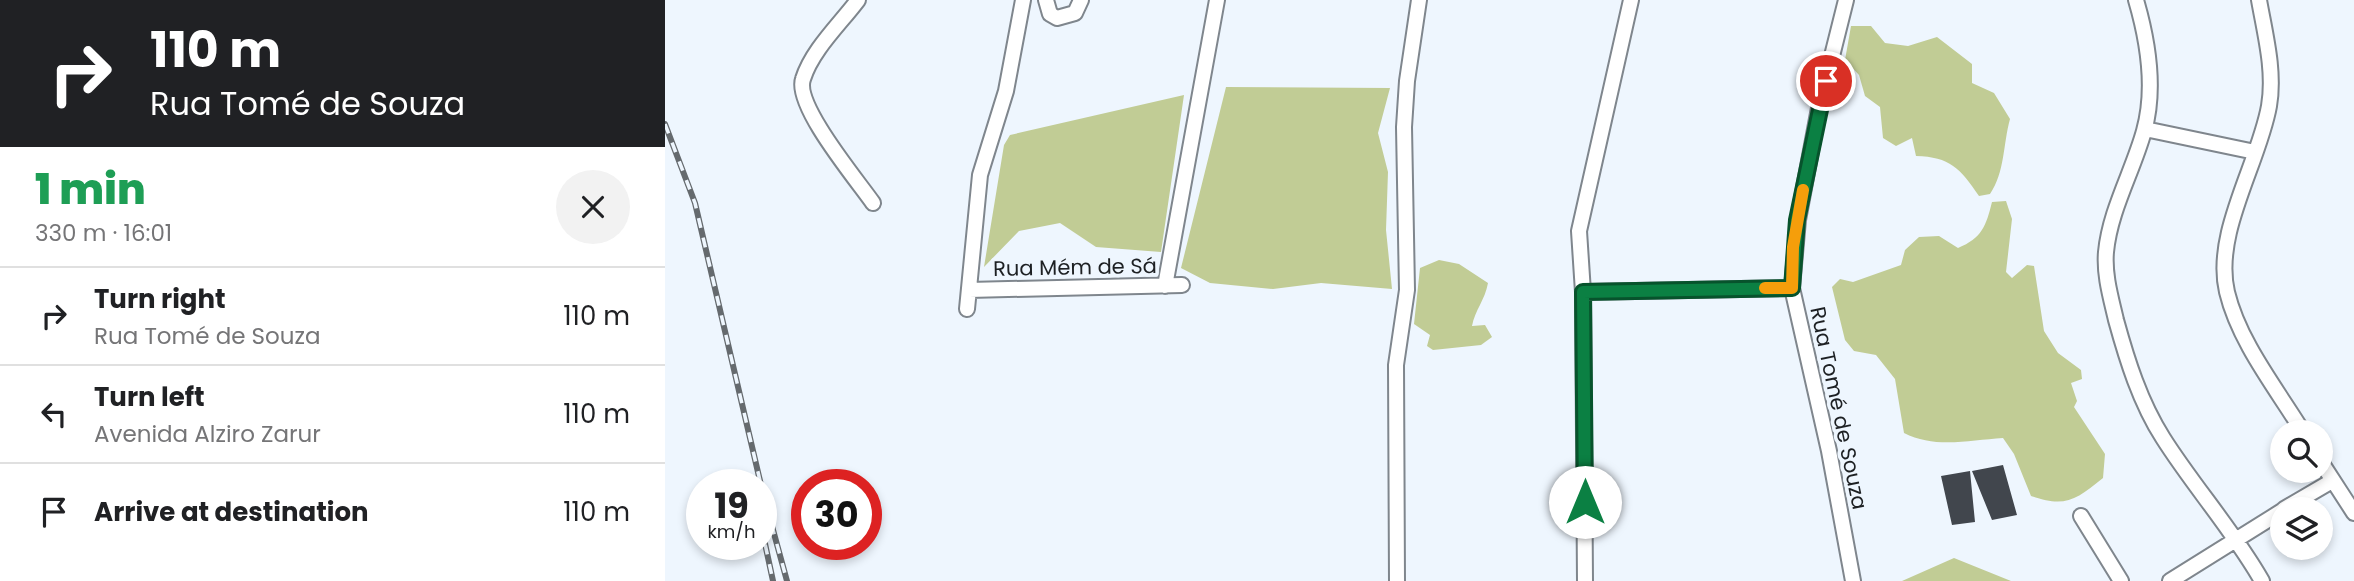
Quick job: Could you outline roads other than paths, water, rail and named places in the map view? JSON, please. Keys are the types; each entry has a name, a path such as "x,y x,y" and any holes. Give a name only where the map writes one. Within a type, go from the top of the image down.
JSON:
{"street":[{"path":"858,0 818,50 802,79 801,88 815,119 873,203"},
{"path":"967,309 980,175 1006,91 1023,0"},
{"path":"1046,0 1050,14 1057,18 1075,13 1081,0"},
{"path":"1165,286 1217,0"},
{"path":"1397,581 1396,365 1407,290 1404,127 1419,0"},
{"path":"1585,581 1583,292 1579,231 1631,0"},
{"path":"1792,288 1797,220 1819,108 1846,0"},
{"path":"2136,0 2148,57 2144,129 2114,215 2106,252 2107,285 2131,369 2162,437 2237,537 2262,581"},
{"path":"2259,0 2269,62 2269,103 2231,232 2225,262 2226,289 2235,318 2296,420"},
{"path":"2144,129 2255,152"},
{"name":"Rua Mém de Sá","path":"969,290 1182,285"},
{"name":"Rua Tomé de Souza","path":"1583,292 1792,288 1829,451 1853,581"},
{"path":"2333,482 2354,513"},
{"path":"2305,497 2329,483"},
{"path":"2081,516 2121,581"},
{"path":"2170,581 2270,518"}],"railway":[{"path":"665,124 695,203 757,469"},
{"path":"777,544 787,581"},
{"path":"768,560 773,581"}]}
